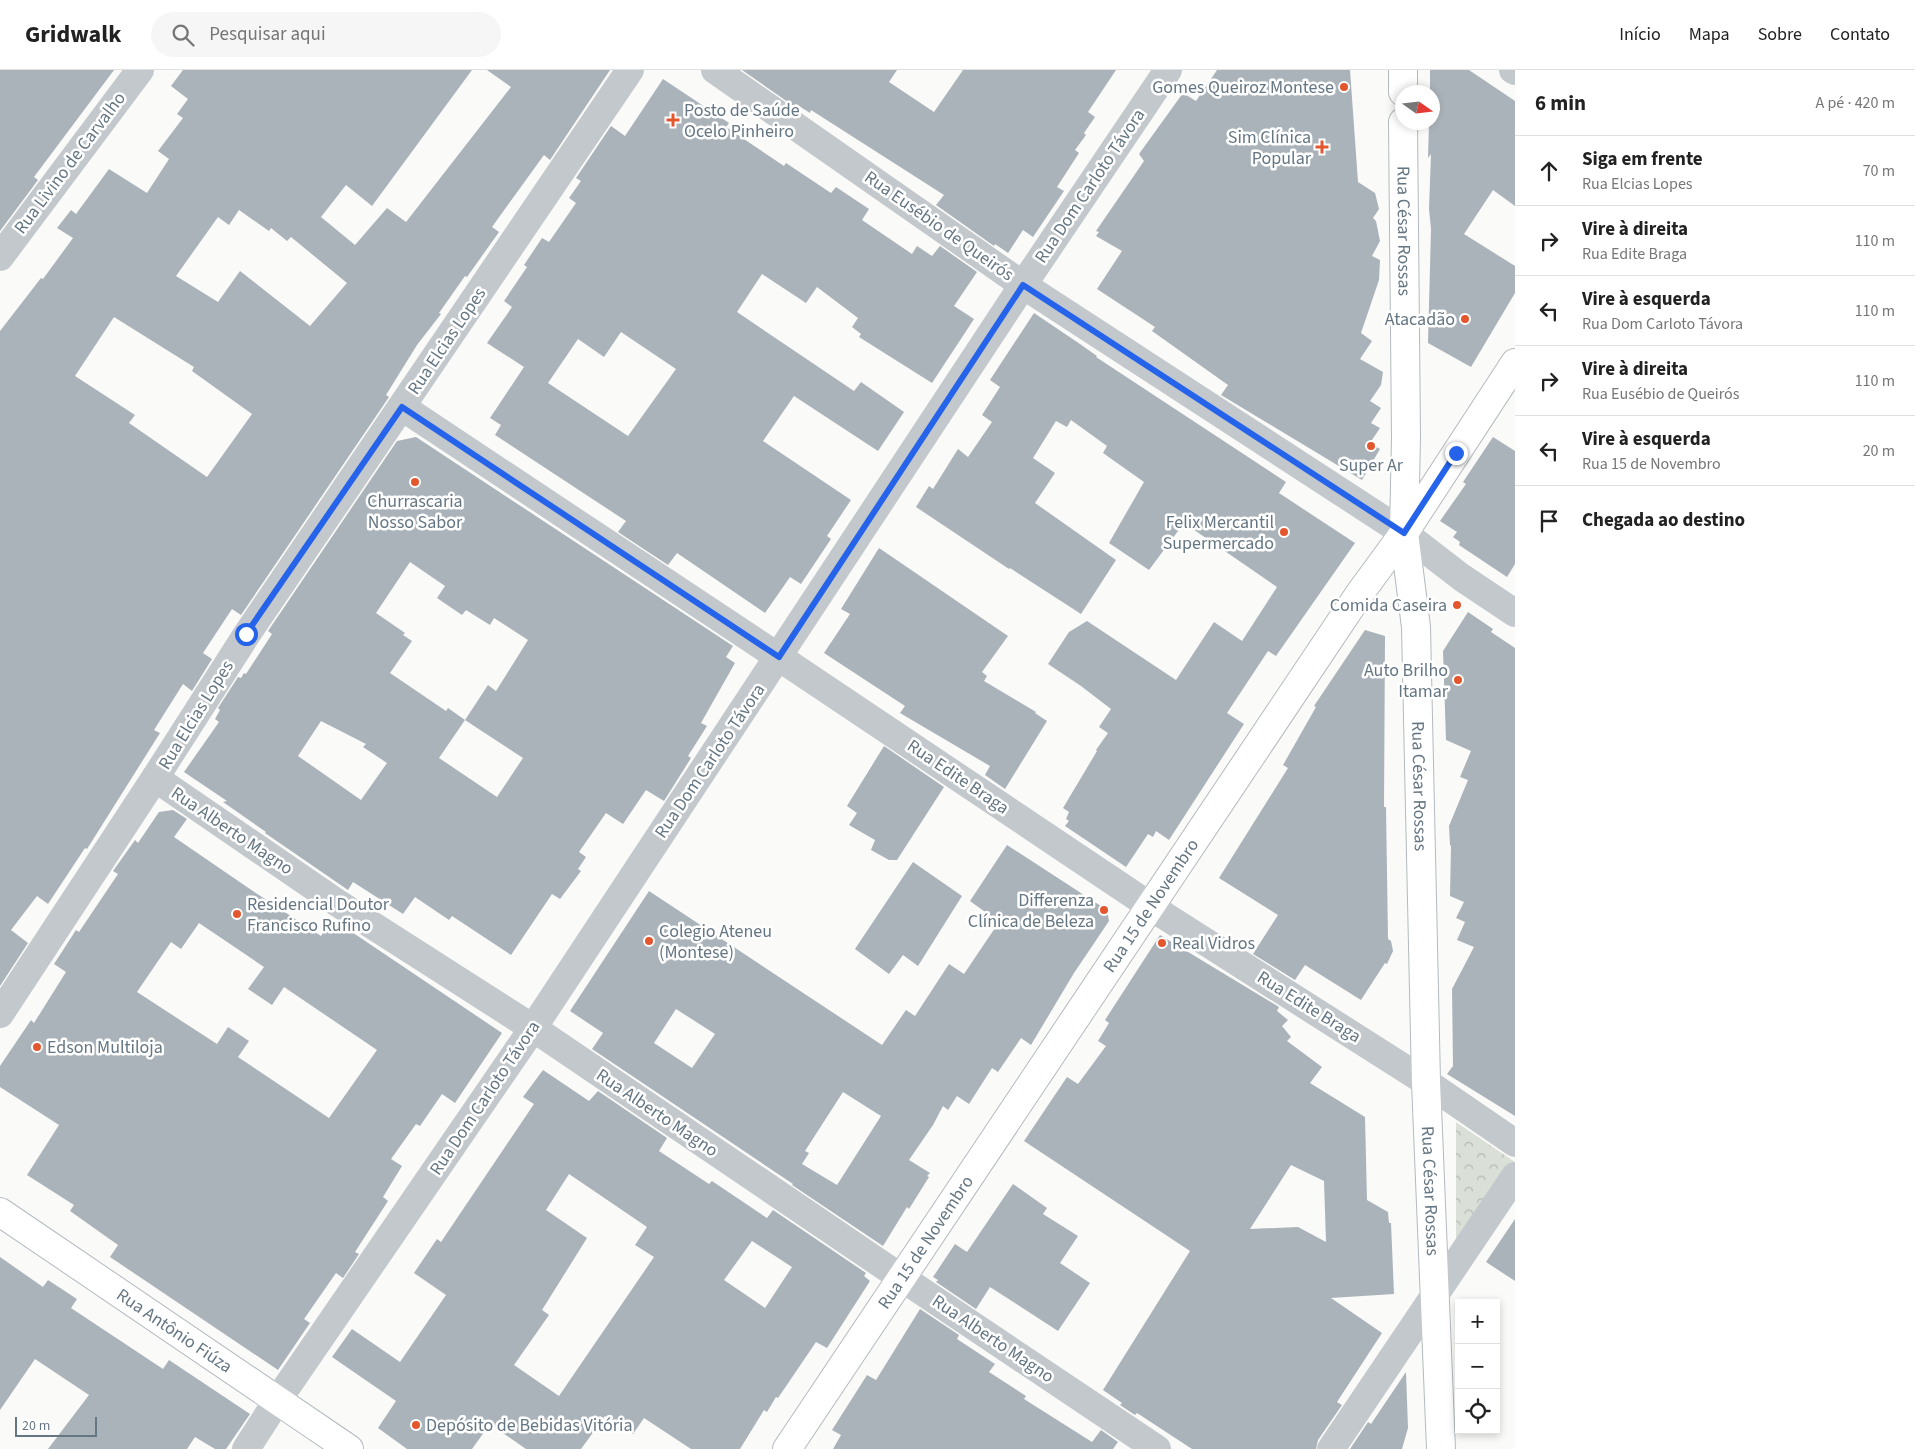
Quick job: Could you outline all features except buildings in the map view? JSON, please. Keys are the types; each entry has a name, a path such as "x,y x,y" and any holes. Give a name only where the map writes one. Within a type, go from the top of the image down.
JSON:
{"main road":[{"path":"1403,70 1403,85"},
{"name":"Rua César Rossas","path":"1403,130 1406,437 1404,533 1416,627 1426,1082 1441,1449"},
{"name":"Rua 15 de Novembro","path":"787,1449 1360,592 1404,533 1515,363"},
{"name":"Rua Antônio Fiúza","path":"0,1212 349,1449"}],"street":[{"name":"Rua Livino de Carvalho","path":"0,257 140,70"},
{"name":"Rua Elcias Lopes","path":"0,1014 155,778 246,634 630,70"},
{"name":"Rua Eusébio de Queirós","path":"715,70 1023,285 1404,533 1461,577 1515,613"},
{"name":"Rua Dom Carloto Távora","path":"246,1449 533,1028 1023,285 1168,70"},
{"name":"Rua Edite Braga","path":"402,407 1151,907 1426,1082 1515,1143"},
{"name":"Rua Alberto Magno","path":"155,778 336,902 533,1028 1157,1449"},
{"path":"1331,1449 1515,1176"}],"green space":[{"path":"1456,1122 1515,1162 1515,1166 1456,1254"}],"place":[{"name":"Gomes Queiroz Montese","path":"1344,87"},
{"name":"Posto de Saúde Ocelo Pinheiro","path":"673,120"},
{"name":"Sim Clínica Popular","path":"1322,147"},
{"name":"Atacadão","path":"1465,319"},
{"name":"Super Ar","path":"1371,446"},
{"name":"Churrascaria Nosso Sabor","path":"415,482"},
{"name":"Felix Mercantil Supermercado","path":"1284,532"},
{"name":"Comida Caseira","path":"1457,605"},
{"name":"Auto Brilho Itamar","path":"1458,680"},
{"name":"Differenza Clínica de Beleza","path":"1104,910"},
{"name":"Residencial Doutor Francisco Rufino","path":"237,914"},
{"name":"Colegio Ateneu (Montese)","path":"649,941"},
{"name":"Real Vidros","path":"1162,943"},
{"name":"Edson Multiloja","path":"37,1047"},
{"name":"Depósito de Bebidas Vitória","path":"416,1425"}],"route":[{"path":"246,634 402,407 779,657 1023,285 1404,533 1456,453"}]}
